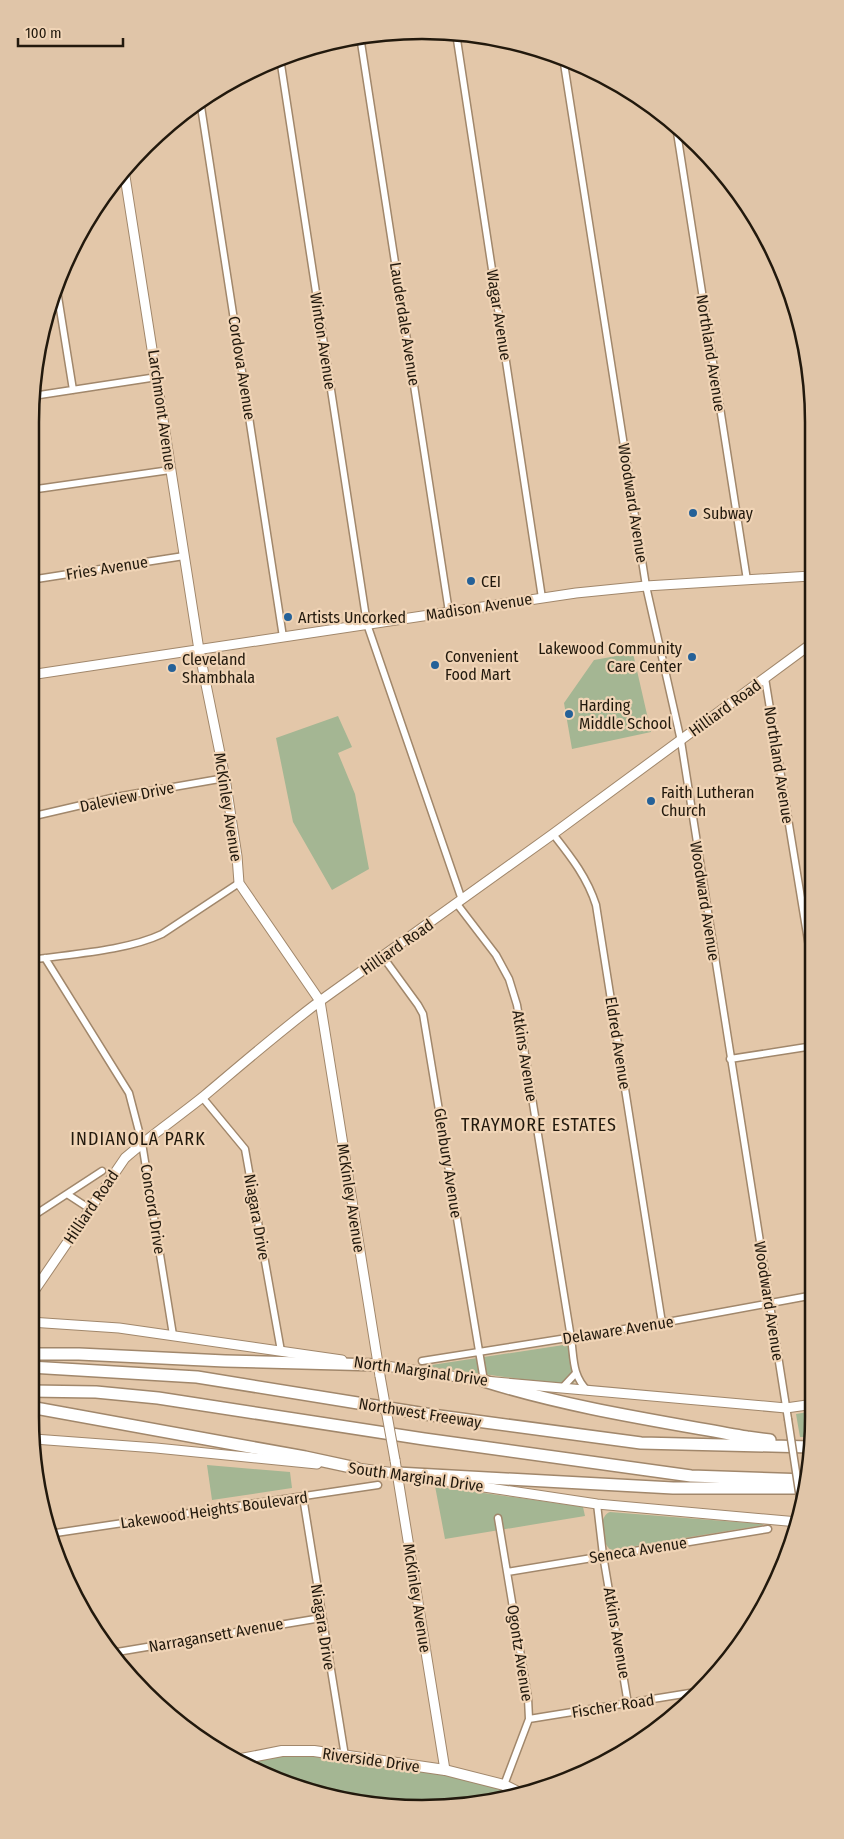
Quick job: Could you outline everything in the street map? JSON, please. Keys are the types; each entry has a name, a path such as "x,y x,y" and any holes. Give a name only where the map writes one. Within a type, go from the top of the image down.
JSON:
{"highway":[{"path":"39,1354 79,1354 379,1370"},
{"name":"Northwest Freeway","path":"39,1368 197,1377 432,1416 641,1443 804,1447"},
{"path":"484,1381 526,1394 594,1409 747,1437 804,1442"},
{"name":"Northwest Freeway","path":"39,1391 96,1392 158,1398 424,1439 691,1476 800,1480"},
{"path":"39,1409 305,1456 356,1468"},
{"path":"397,1473 673,1488 799,1488"}],"main road":[{"name":"Larchmont Avenue","path":"126,180 199,650"},
{"name":"Madison Avenue","path":"39,671 199,650 601,589 805,576"},
{"name":"Hilliard Road","path":"39,1284 125,1158 142,1143 320,1001 554,834 805,649"},
{"name":"McKinley Avenue","path":"199,650 225,778 237,856 239,883 320,1001 445,1770"},
{"name":"North Marginal Drive","path":"39,1323 119,1328 173,1335 281,1351 379,1370 786,1408 805,1405"},
{"name":"South Marginal Drive","path":"40,1439 156,1448 356,1468 597,1504 790,1521"},
{"name":"Riverside Drive","path":"246,1758 282,1751 314,1751 445,1770 504,1785 512,1789"}],"street":[{"name":"Wagar Avenue","path":"457,41 542,598"},
{"name":"Lauderdale Avenue","path":"361,44 449,612"},
{"name":"Winton Avenue","path":"281,66 366,624"},
{"name":"Woodward Avenue","path":"564,66 646,586 681,741 798,1489"},
{"name":"Cordova Avenue","path":"201,109 283,637"},
{"name":"Northland Avenue","path":"678,136 747,580"},
{"path":"59,300 73,390"},
{"path":"40,395 157,378"},
{"path":"39,489 170,470"},
{"name":"Fries Avenue","path":"39,579 184,556"},
{"name":"Atkins Avenue","path":"366,624 460,902 496,955 509,979 517,1004 572,1338 576,1373 580,1383 588,1391"},
{"name":"Northland Avenue","path":"765,678 805,927"},
{"name":"Daleview Drive","path":"39,815 116,797 225,778"},
{"name":"Eldred Avenue","path":"554,834 582,872 596,905 662,1323"},
{"path":"39,959 149,940 162,934 239,883"},
{"name":"Glenbury Avenue","path":"383,957 423,1014 484,1381"},
{"name":"Concord Drive","path":"45,958 123,1079 132,1100 142,1143 173,1335"},
{"path":"730,1059 805,1047"},
{"name":"Niagara Drive","path":"202,1097 245,1149 281,1351"},
{"path":"39,1212 102,1171"},
{"path":"67,1194 90,1209"},
{"name":"Delaware Avenue","path":"422,1361 662,1323 805,1297"},
{"path":"563,1387 576,1373"},
{"name":"Lakewood Heights Boulevard","path":"57,1533 378,1485"},
{"name":"Niagara Drive","path":"303,1497 321,1618 345,1756"},
{"name":"Atkins Avenue","path":"597,1504 603,1555 628,1704"},
{"name":"Ogontz Avenue","path":"498,1518 528,1698 529,1719 504,1785"},
{"name":"Seneca Avenue","path":"507,1572 768,1529"},
{"name":"Narragansett Avenue","path":"119,1652 321,1618"},
{"name":"Fischer Road","path":"529,1719 687,1694"}],"green space":[{"path":"633,653 651,732 572,749 564,703 594,660"},
{"path":"338,716 352,747 338,753 355,794 369,869 332,890 293,822 276,738"},
{"path":"570,1344 576,1380 571,1386 425,1366"},
{"path":"805,1412 804,1437 800,1437 796,1414"},
{"path":"207,1465 290,1472 292,1488 212,1500"},
{"path":"435,1486 583,1507 585,1516 445,1539"},
{"path":"610,1512 764,1525 611,1550 605,1543 602,1531 603,1519"},
{"path":"297,1753 436,1773 464,1779 503,1791 447,1799 422,1800 372,1797 347,1793 299,1780 249,1759"}],"place":[{"name":"Subway","path":"693,513"},
{"name":"CEI","path":"471,581"},
{"name":"Artists Uncorked","path":"288,617"},
{"name":"Lakewood Community Care Center","path":"692,657"},
{"name":"Convenient Food Mart","path":"435,665"},
{"name":"Cleveland Shambhala","path":"172,668"},
{"name":"Harding Middle School","path":"569,714"},
{"name":"Faith Lutheran Church","path":"651,801"}],"district":[{"name":"TRAYMORE ESTATES","path":"539,1125"},
{"name":"INDIANOLA PARK","path":"138,1139"}]}
